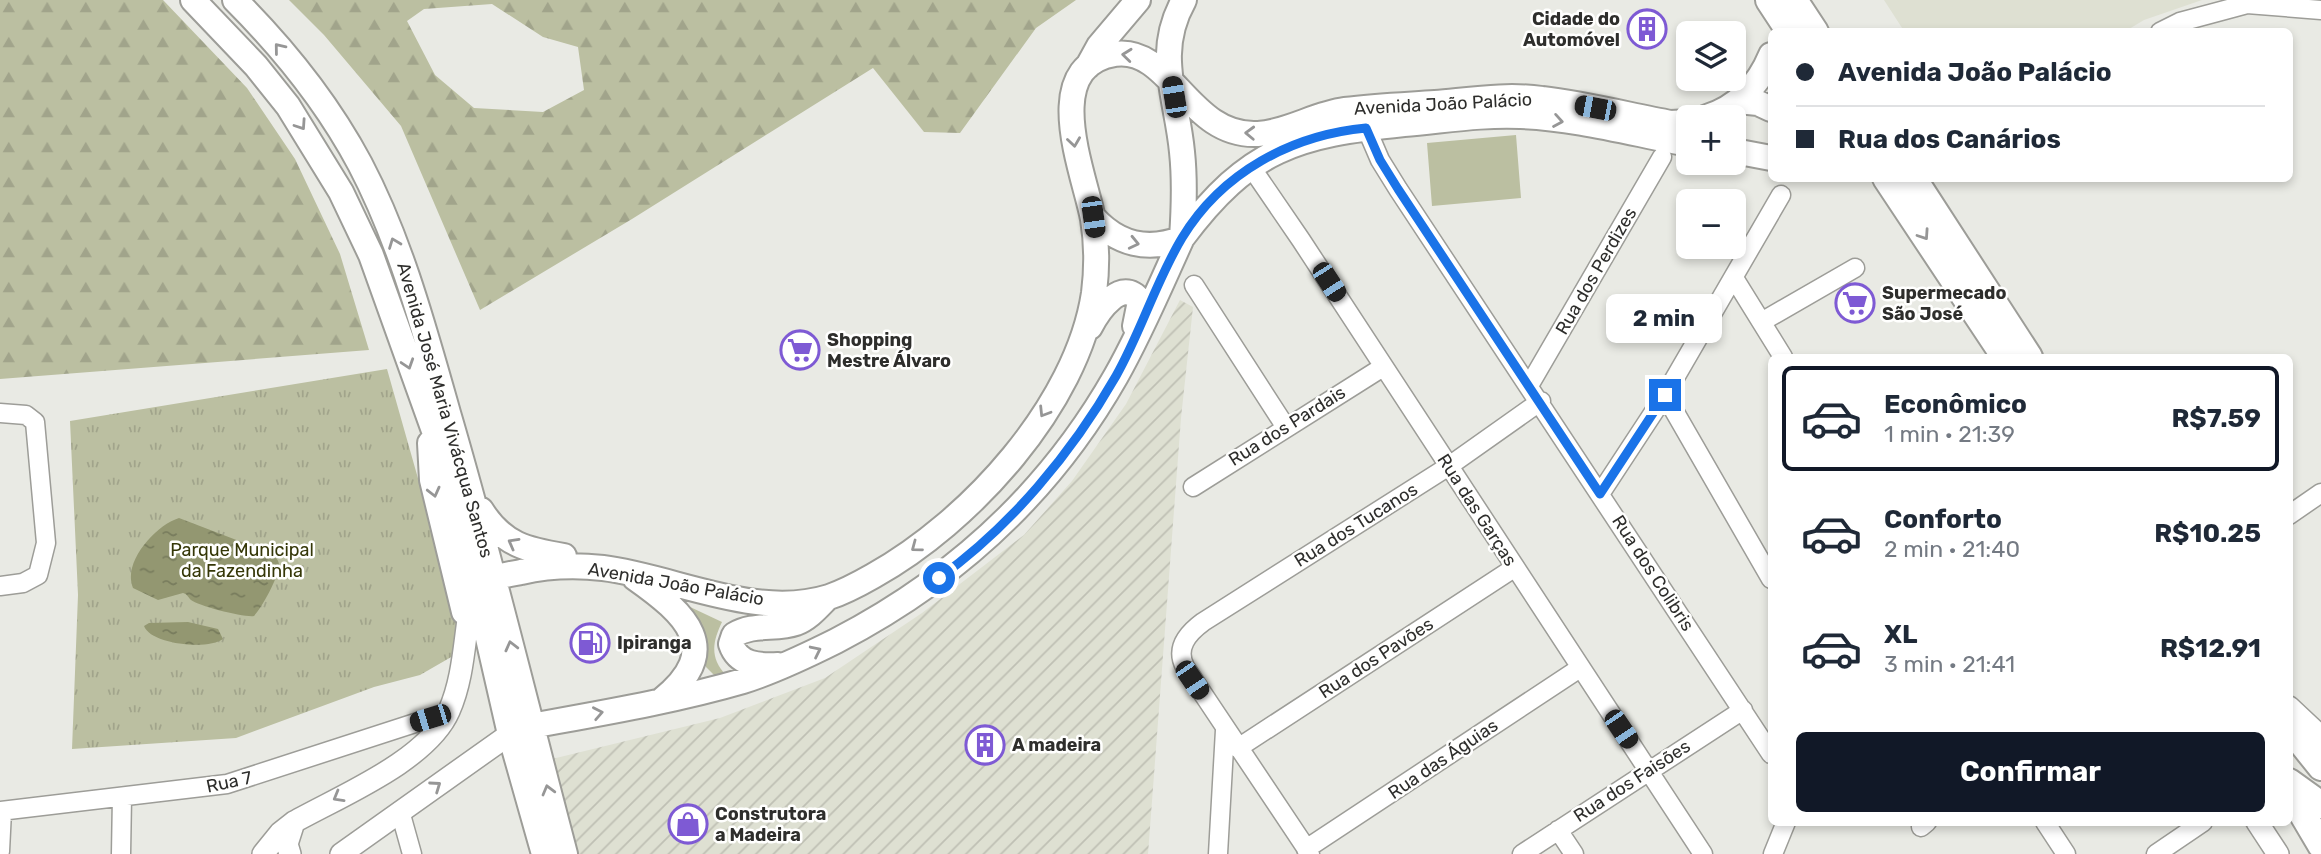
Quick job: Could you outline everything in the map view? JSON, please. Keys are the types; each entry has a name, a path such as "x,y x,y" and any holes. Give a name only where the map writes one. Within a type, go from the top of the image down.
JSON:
{"main road":[{"name":"Avenida José Maria Vivácqua Santos","path":"192,0 256,66 288,106 341,192 371,256 452,481 484,582 521,730"},
{"name":"Avenida José Maria Vivácqua Santos","path":"235,0 296,69 332,118 359,162 380,205 428,340 472,495 484,582"},
{"path":"1082,76 1099,46 1138,0"},
{"path":"1093,217 1111,234 1134,244 1159,245 1182,238 1182,152 1168,46 1184,0"},
{"path":"1781,15 1807,28"},
{"name":"Avenida João Palácio","path":"484,582 549,566 602,568 754,601 827,598 877,574 969,504 1030,435 1077,352 1094,292 1096,250 1093,217 1076,159 1071,120 1073,97 1082,76 1097,61 1128,54 1147,61 1213,123 1242,134 1274,132 1319,116 1521,116 1676,142"},
{"path":"1730,105 1738,101 1758,80 1768,61"},
{"name":"Avenida João Palácio","path":"521,730 744,681 786,665 871,623 971,554 1001,526 1045,477 1116,376 1182,238 1218,195 1251,167 1277,151 1362,118 1529,97 1676,123"},
{"path":"1738,101 1758,103 1768,108"},
{"path":"1902,182 2003,354"},
{"path":"1902,182 2027,354"},
{"path":"1077,352 1097,314 1114,296 1124,292 1136,295 1140,301 1140,311 1116,376"},
{"path":"430,425 432,481 468,627"},
{"path":"472,495 494,528 512,544 534,552 581,559 602,568"},
{"path":"628,573 674,610 693,637 694,657 687,678 662,700"},
{"path":"786,665 746,662 732,649 734,635 748,628 794,624 813,613 827,598"},
{"path":"521,730 544,854"},
{"path":"521,730 565,854"},
{"path":"2293,732 2321,767"},
{"path":"2293,785 2321,805"},
{"path":"2293,798 2321,845"}],"street":[{"path":"2170,28 2191,19 2262,1 2321,10"},
{"name":"Rua dos Colibris","path":"1362,118 1380,160 1398,189 1530,384 1768,749"},
{"name":"Rua dos Perdizes","path":"1530,384 1662,157"},
{"name":"Rua das Garças","path":"1251,167 1703,854"},
{"path":"1600,494 1665,395 1781,195"},
{"path":"1763,321 1855,268"},
{"path":"1734,278 1781,354"},
{"path":"1194,285 1285,426"},
{"name":"Rua dos Pardais","path":"1193,487 1285,426 1383,367"},
{"path":"1665,395 1768,574"},
{"name":"Rua dos Tucanos","path":"1225,730 1188,674 1181,655 1188,635 1203,622 1449,466 1541,401"},
{"path":"0,413 19,413 32,418 38,438 46,543 38,575 23,583 0,586"},
{"path":"2293,512 2321,493"},
{"name":"Rua dos Pavões","path":"1238,748 1514,568"},
{"path":"263,854 280,833 295,822 410,755 432,736 449,712 468,627 484,582"},
{"name":"Rua das Águias","path":"1308,852 1580,668"},
{"name":"Rua dos Faisões","path":"1522,854 1648,769 1743,710"},
{"path":"2293,711 2321,737"},
{"name":"Rua 7","path":"1,811 192,790 253,778 449,712"},
{"path":"341,854 521,730"},
{"path":"1225,730 1308,852"},
{"path":"1218,854 1225,730"},
{"path":"121,854 122,797"},
{"path":"0,851 1,811"},
{"path":"400,811 412,854"},
{"path":"290,854 288,844 295,822"},
{"path":"1773,854 1784,826"},
{"path":"2048,826 2066,854"},
{"path":"2156,854 2197,826"},
{"path":"2260,826 2278,854"},
{"path":"1558,830 1574,854"}],"shaded area":[{"path":"1884,0 2202,0 2144,20 2131,28 1902,28"},
{"name":"A madeira","path":"1180,300 1193,307 1181,418 1148,854 577,854 552,759 720,718 825,678 922,613 1024,535 1072,481 1126,404"}],"green space":[{"path":"0,0 163,0 247,88 295,159 340,254 369,350 0,379"},
{"path":"289,0 1076,0 1036,28 960,133 924,132 873,68 632,219 480,310 401,126 324,35","holes":["492,4 543,37 578,47 584,90 543,112 474,108 435,75 407,21 424,9"]},
{"path":"1516,135 1521,198 1432,206 1427,143"},
{"name":"Parque Municipal da Fazendinha","path":"387,369 459,623 453,656 420,675 374,687 236,738 72,749 78,595 70,421"},
{"path":"688,606 722,622 714,649 717,662 726,675 714,675 706,667 705,640"}],"water":[{"path":"179,518 268,552 277,559 279,565 276,576 254,616 203,605 183,593 158,600 133,588 132,567 143,546 161,528"},
{"path":"188,622 218,629 223,639 206,644 181,644 157,638 144,626 149,623"}],"place":[{"name":"Cidade do Automóvel","path":"1647,29"},
{"name":"Supermecado São José","path":"1855,303"},
{"name":"Shopping Mestre Álvaro","path":"800,350"},
{"name":"Ipiranga","path":"590,643"},
{"name":"A madeira","path":"985,745"},
{"name":"Construtora a Madeira","path":"688,824"}],"route":[{"path":"939,578 962,562 1001,526 1052,469 1084,426 1116,376 1182,238 1205,209 1232,182 1261,160 1311,137 1366,128 1380,160 1398,189 1530,384 1600,494 1665,395"}]}
